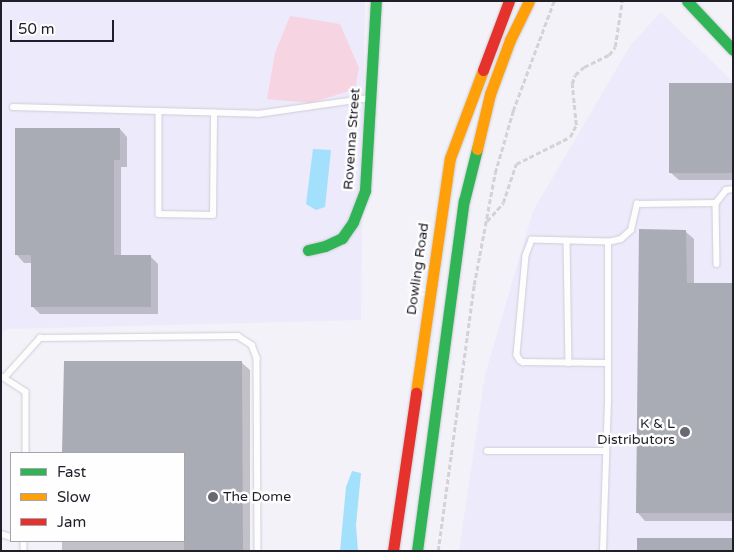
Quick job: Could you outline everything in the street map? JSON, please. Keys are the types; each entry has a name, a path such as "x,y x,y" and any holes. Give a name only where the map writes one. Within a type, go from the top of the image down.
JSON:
{"main road":[{"name":"Rovenna Street","path":"308,250 326,246 342,238 353,222 365,190 376,1"},
{"name":"Dowling Road","path":"393,551 450,158 508,1"},
{"path":"417,551 464,201 490,94 510,40 529,1"},
{"path":"687,1 733,50"}],"lane":[{"path":"13,107 258,114 371,98"},
{"path":"159,112 159,214 213,215 214,113"},
{"path":"717,264 716,203 726,190 733,189"},
{"path":"608,363 523,362 518,355 526,256 532,240 608,242 622,239 631,230 637,204 716,203"},
{"path":"567,241 569,363"},
{"path":"603,551 608,363 608,242"},
{"path":"26,452 26,392 3,377 40,338 238,336 252,345 257,358 258,551"},
{"path":"487,451 606,451"}],"path":[{"path":"438,551 474,284 494,173 513,111 554,1"},
{"path":"486,222 503,203 516,164 570,137 576,124 572,84 575,75 584,67 609,55 615,47 622,1"}],"shaded area":[{"path":"1,1 365,1 361,320 7,329 1,334"},
{"path":"661,12 733,82 733,551 459,551 485,375 533,211 630,46"},
{"path":"290,16 340,24 359,68 355,89 311,103 267,99 275,53"}],"water":[{"path":"313,149 331,150 325,207 316,210 306,204"},
{"path":"352,471 361,473 356,525 358,551 340,551 346,487"}],"building":[{"path":"669,83 733,83 733,173 669,173"},
{"path":"15,128 120,128 120,160 114,160 114,255 151,255 151,307 31,307 31,255 15,255"},
{"name":"K & L Distributors","path":"639,229 686,230 687,283 733,283 733,513 636,513"},
{"name":"The Dome","path":"64,361 242,361 243,551 184,551 185,452 62,452"},
{"path":"637,538 733,538 733,551 637,551"}],"traffic: fast":[{"path":"308,250 325,246 342,238 353,222 365,190 376,1"},
{"path":"687,1 733,50"},
{"path":"417,551 464,201 477,149"}],"traffic: slow":[{"path":"477,149 490,94 510,40 529,1"},
{"path":"416,393 450,158 483,70"}],"traffic: jam":[{"path":"483,70 509,1"},
{"path":"393,551 416,393"}],"place":[{"name":"K & L Distributors","path":"685,432"},
{"name":"The Dome","path":"213,497"}]}
